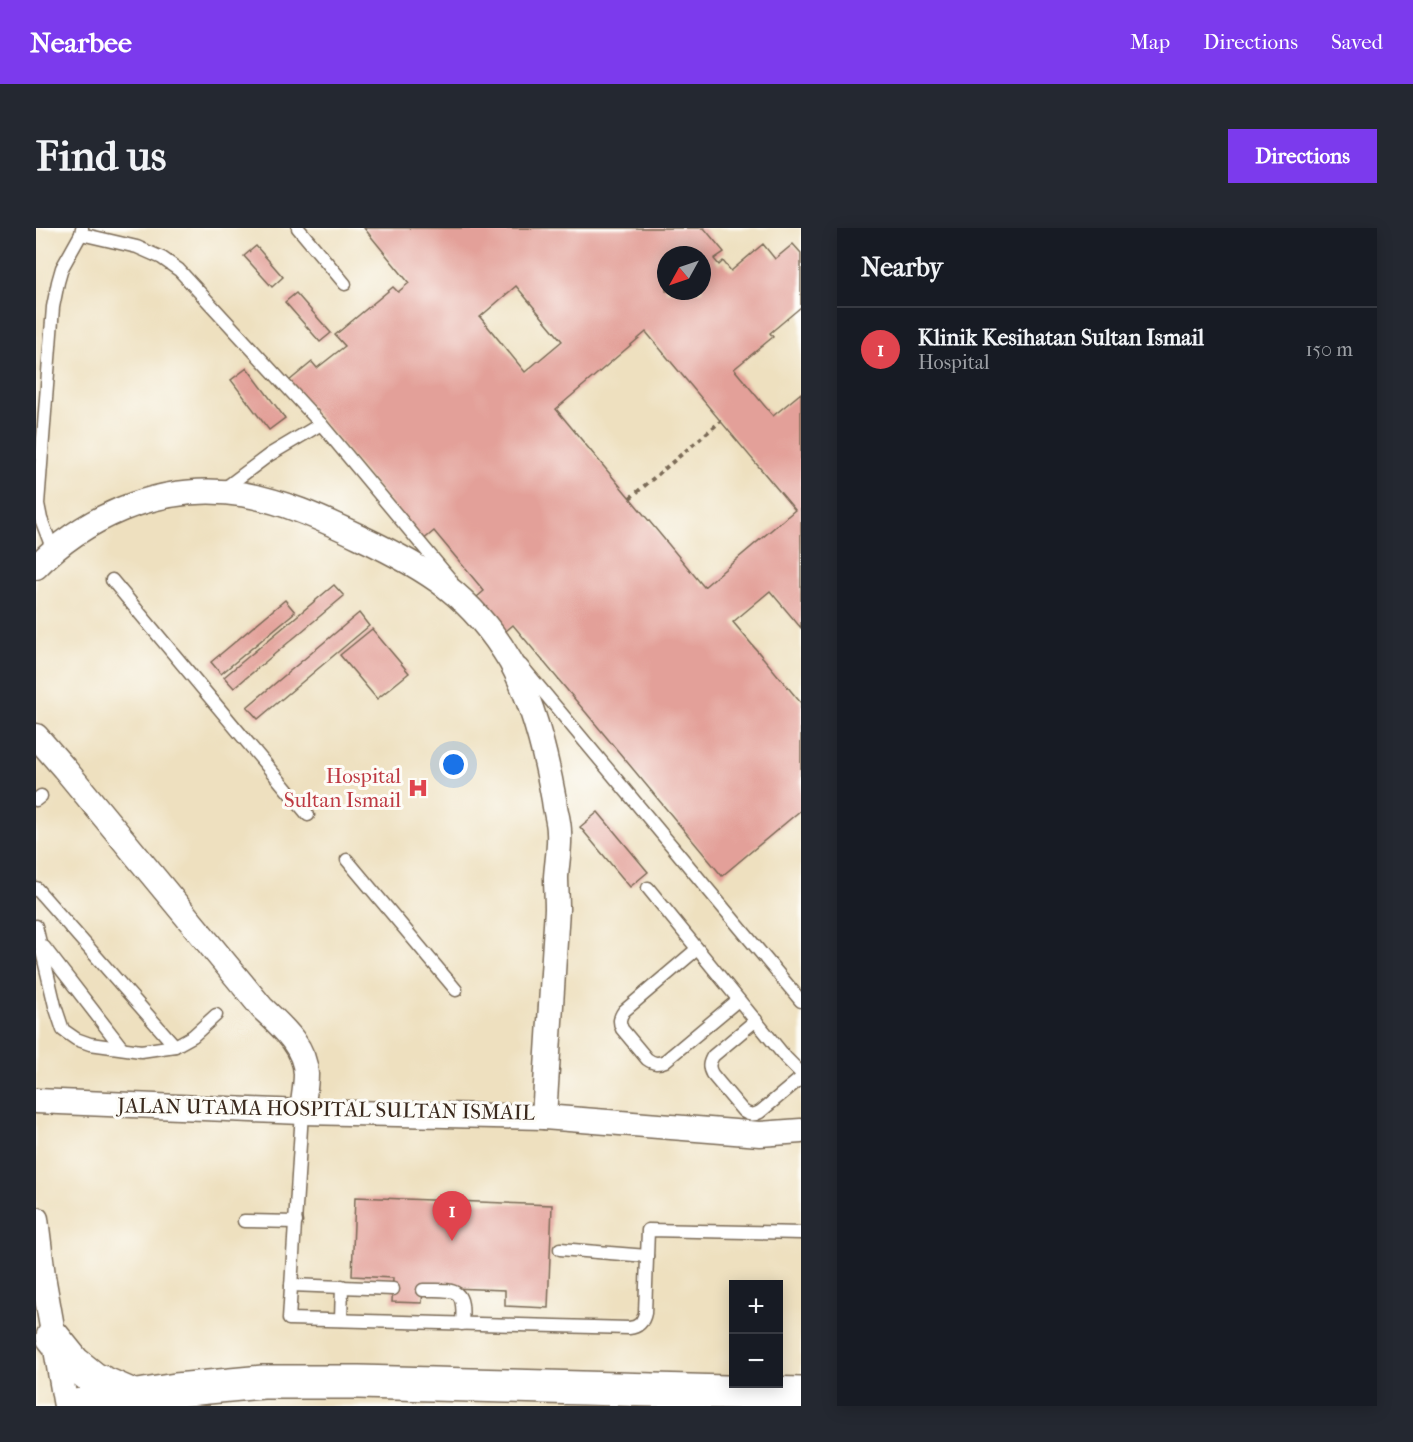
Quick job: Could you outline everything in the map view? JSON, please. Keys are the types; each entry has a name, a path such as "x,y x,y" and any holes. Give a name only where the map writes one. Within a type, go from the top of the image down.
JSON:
{"street":[{"name":"JALAN UTAMA HOSPITAL SULTAN ISMAIL","path":"36,567 59,545 101,518 141,501 177,493 200,491 241,494 285,505 381,547 410,562 455,592 477,614 500,645 512,665 536,724 559,831 557,909 544,1117 302,1112 36,1101"},
{"path":"36,736 262,1008 295,1044 304,1062 306,1073 302,1112"},
{"path":"544,1117 760,1123 801,1131"},
{"path":"36,1219 40,1277 66,1406"},
{"path":"53,1337 74,1363 94,1379 133,1396"},
{"path":"75,1406 176,1390 263,1382 359,1382 801,1394"}],"lane":[{"path":"298,228 345,284"},
{"path":"59,545 41,519 38,504 53,308 62,268 82,231 137,247 162,258 179,270 321,424 801,1001"},
{"path":"220,491 269,455 321,424"},
{"path":"112,580 308,815"},
{"path":"347,860 456,990"},
{"path":"36,888 175,1046"},
{"path":"648,888 738,1000 801,1073"},
{"path":"36,926 63,1030 76,1039 90,1044 141,1050 175,1046 193,1036 216,1015"},
{"path":"41,944 122,1048"},
{"path":"697,949 624,1011 619,1023 622,1029 647,1059 659,1064 738,1000"},
{"path":"756,1020 713,1056 709,1068 712,1074 743,1110 755,1115 760,1123 801,1078"},
{"path":"302,1112 289,1319 635,1328 644,1319 645,1313 648,1230 801,1233"},
{"path":"243,1221 296,1222"},
{"path":"560,1249 647,1256"},
{"path":"291,1285 393,1289"},
{"path":"341,1320 342,1287"},
{"path":"423,1290 448,1290 459,1295 463,1301 462,1324"}],"path":[{"path":"630,498 721,421"}],"building":[{"path":"364,228 704,228 724,252 714,259 719,265 723,261 731,271 763,244 775,259 793,244 801,253 801,307 770,333 773,337 734,369 773,416 801,393 801,628 770,591 733,622 801,703 801,810 722,876 513,625 500,636 471,602 484,591 434,531 422,541 289,381 312,362 317,368 345,346 335,335 393,287 398,292 409,283","holes":["516,286 562,341 525,372 480,317","646,332 795,510 704,587 556,409"]},
{"path":"256,246 283,277 272,287 244,256"},
{"path":"296,293 331,333 320,342 285,302"},
{"path":"247,368 285,418 269,430 231,380"},
{"path":"334,585 344,596 234,688 224,677"},
{"path":"285,600 295,612 221,674 211,662"},
{"path":"359,613 369,626 258,719 247,707"},
{"path":"372,629 409,673 377,699 340,655"},
{"path":"598,812 648,872 630,887 580,827"},
{"path":"355,1197 552,1205 548,1308 505,1306 505,1290 423,1287 422,1303 392,1302 393,1278 352,1276"}],"place":[{"name":"Hospital Sultan Ismail","path":"418,788"},
{"name":"Klinik Kesihatan Sultan Ismail","path":"452,1241"}]}
